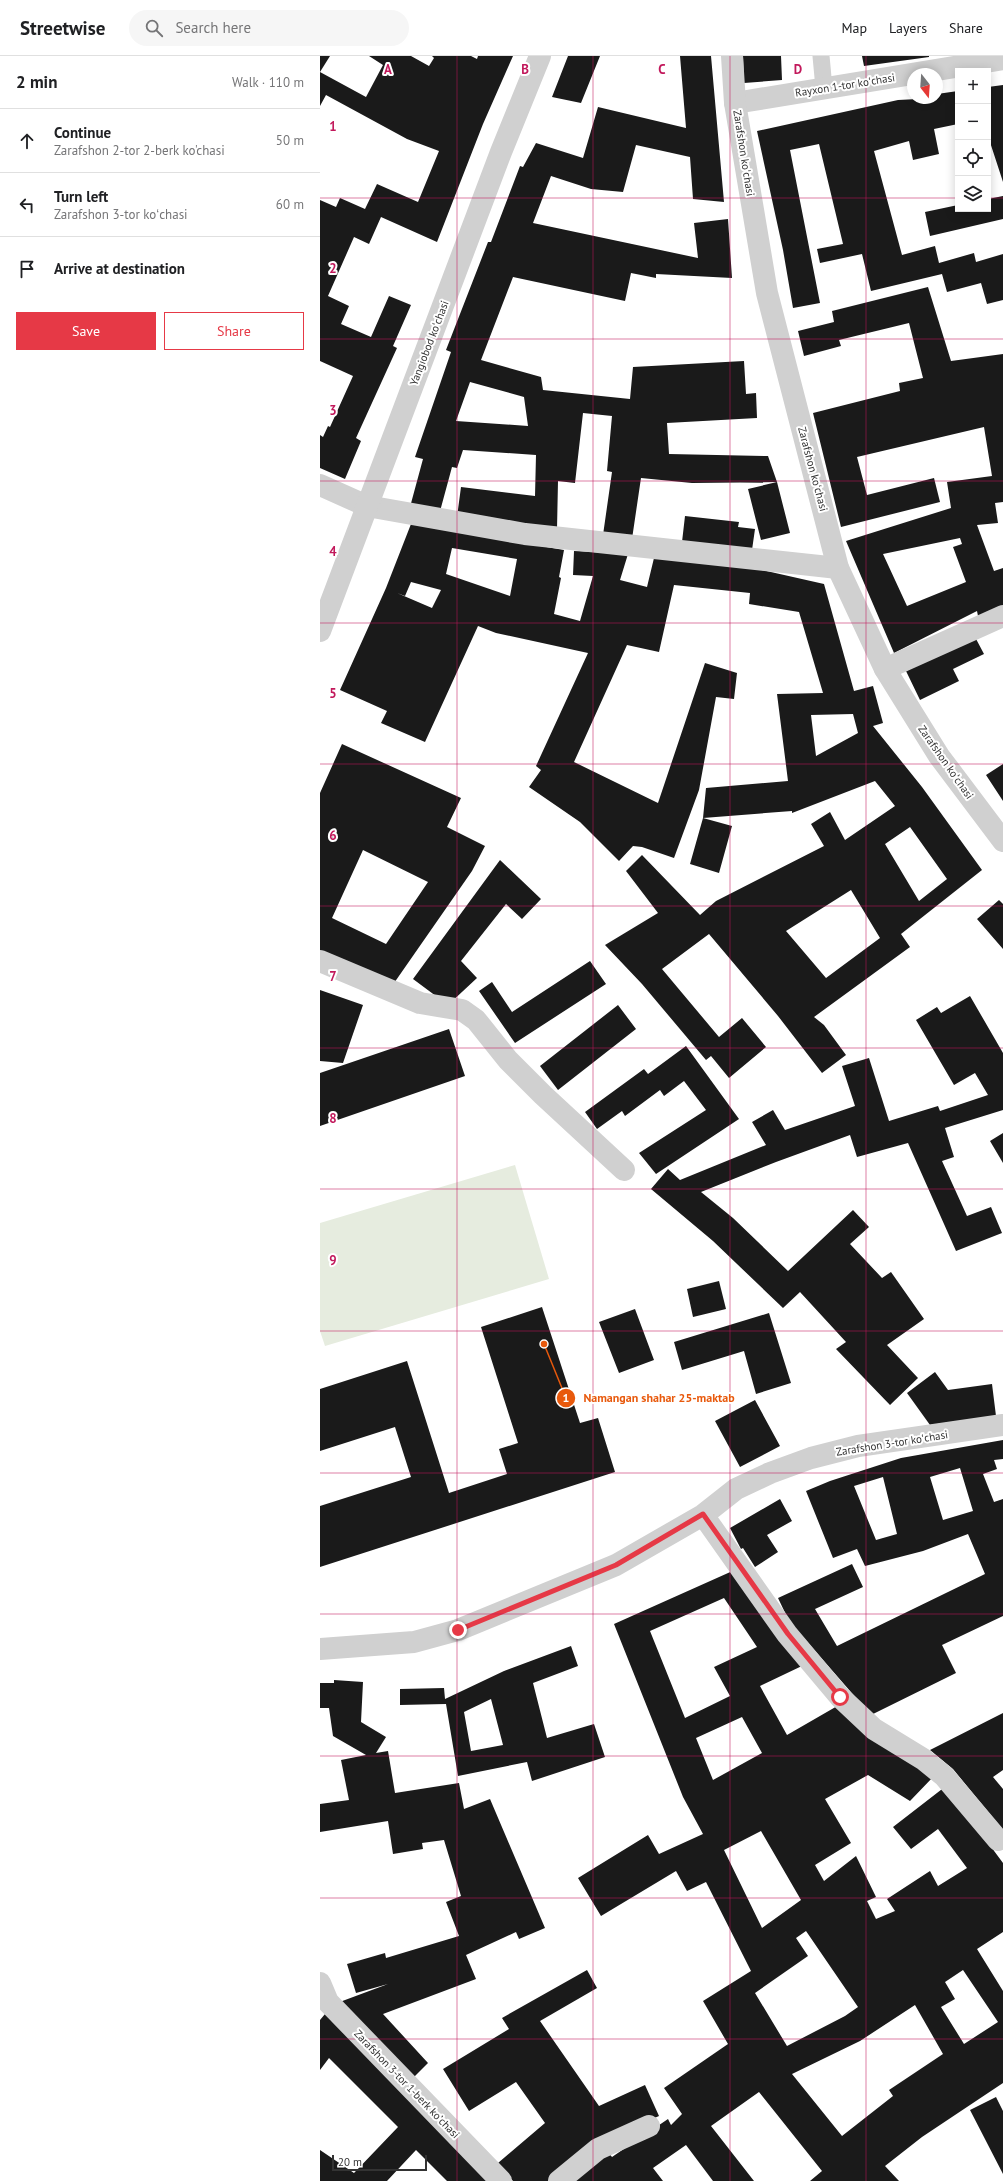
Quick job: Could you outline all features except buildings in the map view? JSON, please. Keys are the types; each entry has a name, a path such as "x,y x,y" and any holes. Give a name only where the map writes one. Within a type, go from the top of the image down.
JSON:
{"street":[{"name":"Yangiobod koʻchasi","path":"320,632 501,152 540,56"},
{"name":"Zarafshon koʻchasi","path":"732,56 735,103 767,293 838,568 885,669 939,756 1003,841"},
{"name":"Rayxon 1-tor koʻchasi","path":"735,103 1003,59"},
{"path":"321,490 367,506 524,534 838,568"},
{"path":"885,669 1003,616"},
{"path":"320,961 420,1003 462,1010 476,1020 508,1060 533,1085 624,1170"},
{"name":"Zarafshon 3-tor koʻchasi","path":"320,1649 414,1642 458,1630 616,1565 703,1514 736,1489 770,1473 811,1458 858,1446 1003,1425"},
{"path":"703,1514 788,1634 840,1697 874,1729 923,1759 944,1776 998,1840"},
{"name":"Zarafshon 3-tor 1-berk koʼchasi","path":"320,1983 328,2002 501,2181"},
{"path":"559,2181 598,2148 649,2126"}],"lane":[{"path":"821,56 824,88"}],"shaded area":[{"path":"515,1165 549,1279 325,1346 320,1331 320,1223"}],"place":[{"name":"Namangan shahar 25-maktab","path":"544,1344"}],"route":[{"path":"458,1630 616,1565 676,1532 703,1514 788,1634 840,1697"}]}
